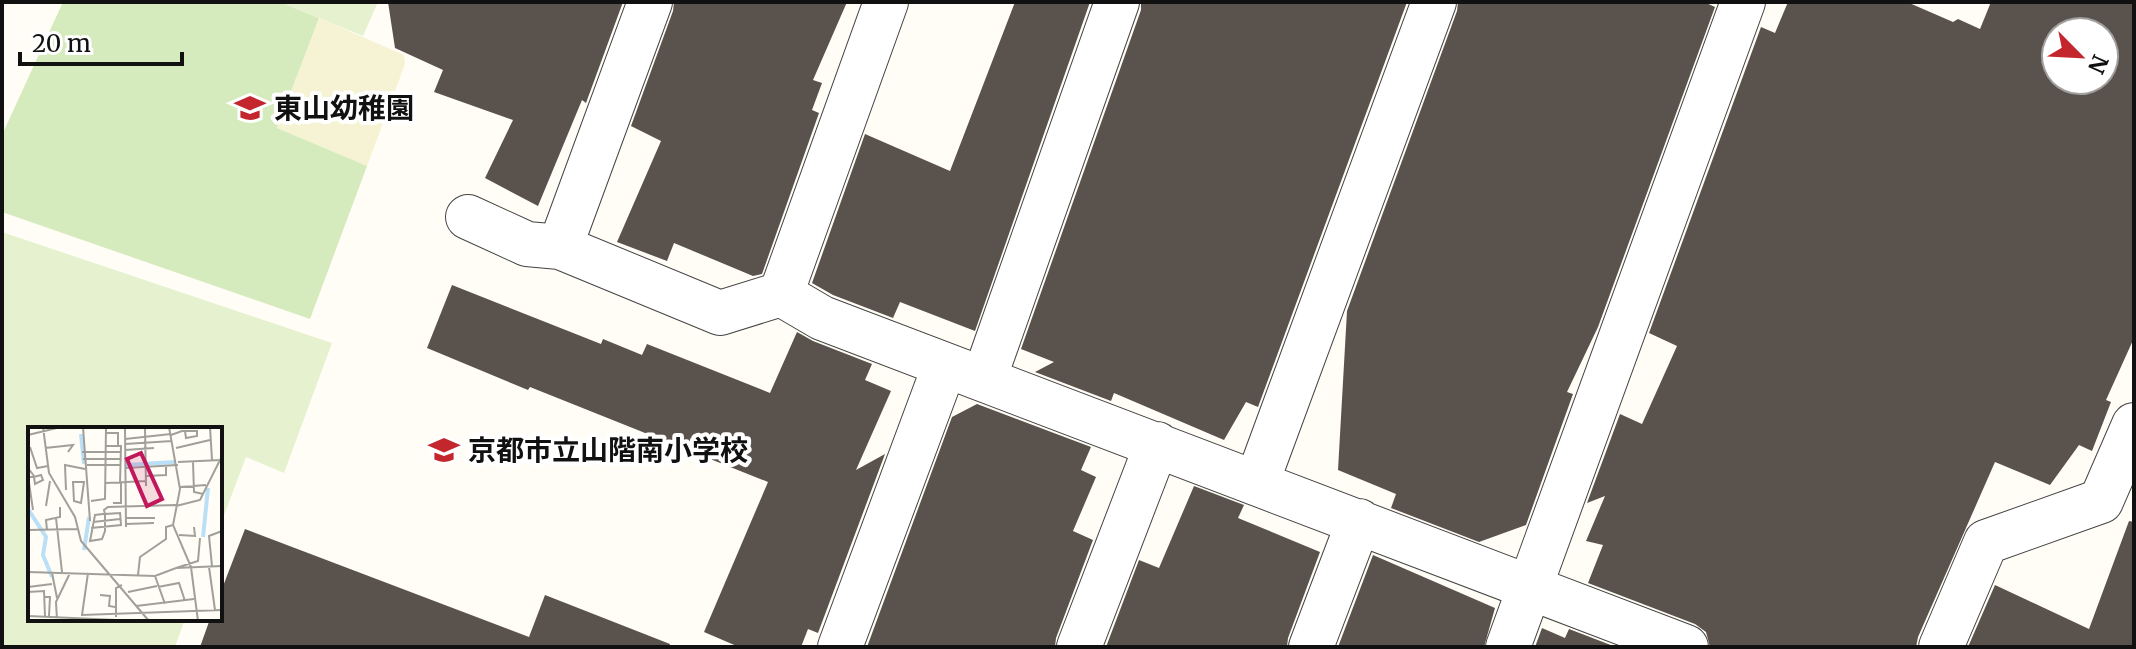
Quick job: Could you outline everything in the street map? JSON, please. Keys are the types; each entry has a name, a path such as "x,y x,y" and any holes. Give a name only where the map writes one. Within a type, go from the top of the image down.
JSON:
{"street":[{"path":"560,247 650,2"},
{"path":"781,294 886,2"},
{"path":"840,647 964,372 1117,2"},
{"path":"1257,482 1434,2"},
{"path":"1508,647 1743,2"},
{"path":"468,217 527,244 560,247 720,313 781,294 822,318 1670,640"},
{"path":"1941,647 1986,542 2101,501 2134,425"},
{"path":"1079,647 1157,444"},
{"path":"1311,647 1359,521"}],"shaded area":[{"path":"319,18 404,55 405,64 367,166 277,128"}],"green space":[{"path":"63,2 280,2 319,18 277,128 367,166 310,319 2,212 2,135"},
{"path":"280,2 378,2 363,36"},
{"path":"2,232 332,343 284,473 246,457 222,521 222,427 28,427 28,621 184,621 175,647 2,647"}],"building":[{"path":"388,2 623,2 586,103 582,100 538,206 485,178 513,120 434,92 443,70 395,48"},
{"path":"674,2 847,2 813,80 822,83 812,110 819,113 762,274 753,276 674,243 667,261 617,242 661,141 631,126"},
{"path":"1015,2 1090,2 975,331 900,302 893,318 833,295 812,283 865,134 950,171"},
{"path":"1141,2 1407,2 1258,407 1246,402 1224,440 1114,393 1111,401 1035,372 1054,362 1021,349 1141,10"},
{"path":"1458,2 1704,2 1715,7 1598,327 1567,392 1573,394 1526,525 1479,542 1391,508 1396,494 1338,470 1347,311"},
{"path":"1788,2 1907,2 1953,22 1958,19 1980,29 1991,2 2134,2 2134,338 2106,400 2111,402 2092,451 2079,445 2050,485 1995,462 1916,647 1710,647 1706,632 1695,624 1588,583 1603,545 1586,541 1605,496 1587,503 1620,414 1642,424 1677,346 1649,333 1761,27 1775,33"},
{"path":"452,285 601,344 603,339 642,355 647,344 770,393 797,332 872,364 865,380 891,391 856,470 885,454 818,633 808,629 801,647 739,647 704,632 768,482 427,348"},
{"path":"977,404 1091,447 1081,470 1096,477 1073,531 1093,540 1055,647 867,647 952,417"},
{"path":"1194,486 1244,505 1238,518 1320,552 1287,647 1106,647 1139,560 1159,568"},
{"path":"2129,521 2134,522 2134,647 1968,647 1995,585 2089,629"},
{"path":"245,529 529,637 545,595 670,644 669,647 200,647 209,621 222,621 222,589"},
{"path":"1373,555 1495,608 1484,647 1338,647"},
{"path":"1542,628 1565,638 1569,629 1616,647 1535,647"}],"place":[{"name":"東山幼稚園","path":"250,108"},
{"name":"京都市立山階南小学校","path":"444,450"}]}
